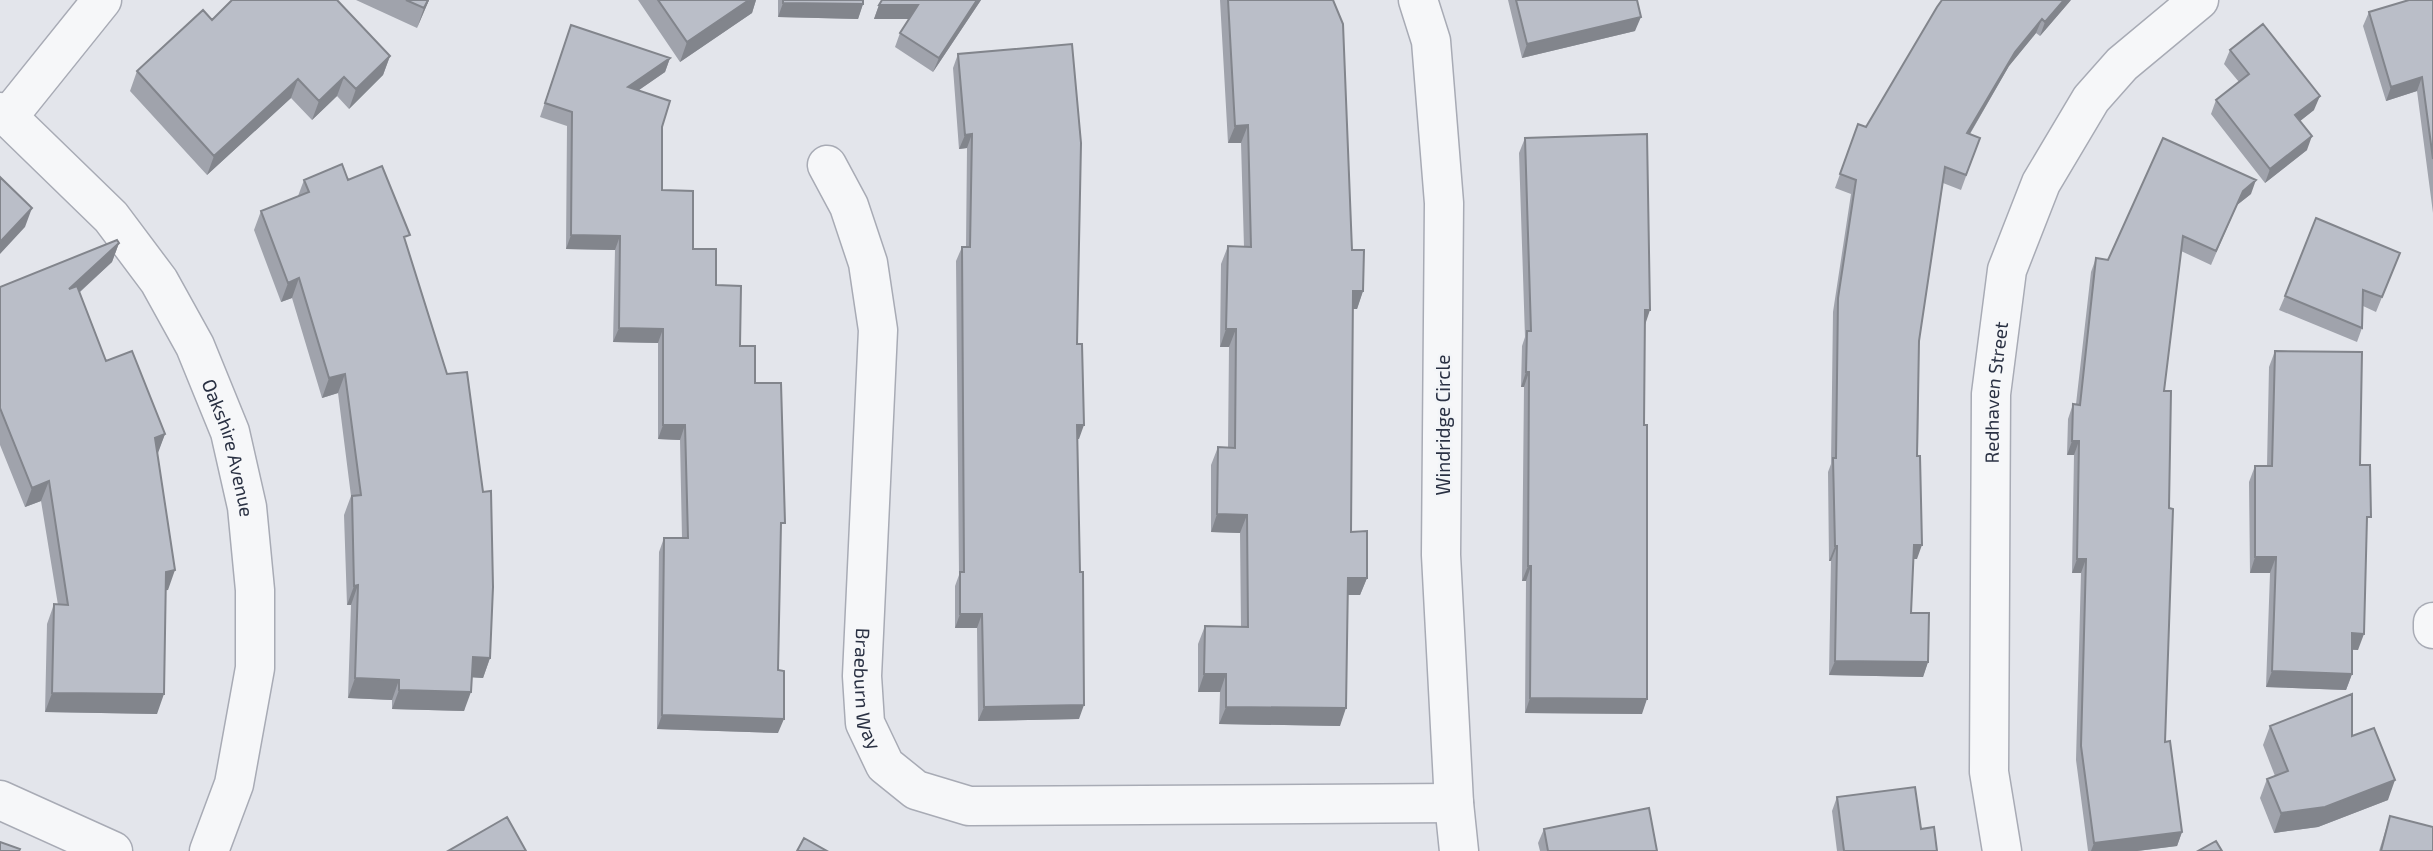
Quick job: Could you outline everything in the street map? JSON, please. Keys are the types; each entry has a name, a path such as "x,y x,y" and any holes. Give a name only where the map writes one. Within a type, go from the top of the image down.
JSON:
{"street":[{"path":"4,115 102,0"},
{"name":"Windridge Circle","path":"1418,0 1431,41 1444,203 1441,555 1459,851"},
{"name":"Redhaven Street","path":"2002,851 1989,772 1991,394 2007,270 2041,183 2091,99 2122,64 2199,0"},
{"name":"Oakshire Avenue","path":"4,115 111,217 159,281 195,346 230,432 247,507 255,590 255,668 234,784 209,851"},
{"name":"Braeburn Way","path":"827,165 849,206 869,263 878,330 862,676 865,723 884,765 916,790 969,806 1454,803"},
{"path":"2433,622 2433,629"},
{"path":"0,800 113,851"}],"building":[{"path":"232,0 337,0 390,56 356,89 344,77 319,101 298,79 214,156 137,71 203,10 212,20"},
{"path":"406,0 428,0 424,8"},
{"path":"658,0 749,0 687,42"},
{"path":"783,0 863,0 863,4 783,3"},
{"path":"882,0 977,0 939,58 900,33 918,5 879,5"},
{"path":"1228,0 1333,0 1343,24 1352,250 1364,250 1363,291 1353,291 1351,532 1367,531 1367,578 1348,578 1346,708 1226,707 1226,674 1204,674 1205,626 1248,627 1247,515 1217,514 1218,447 1235,448 1236,329 1226,329 1228,246 1251,247 1248,125 1235,126"},
{"path":"1516,0 1637,0 1641,17 1527,44"},
{"path":"1942,0 2064,0 2045,22 2042,19 2015,52 1967,133 1980,138 1966,175 1945,167 1919,341 1917,456 1920,456 1922,545 1914,545 1911,613 1929,613 1928,662 1835,661 1837,546 1833,458 1836,458 1838,298 1856,180 1840,174 1858,124 1866,127"},
{"path":"2409,0 2433,0 2433,159 2422,77 2391,87 2369,12"},
{"path":"2263,24 2320,96 2295,115 2312,136 2270,169 2216,100 2249,74 2230,50"},
{"path":"571,25 670,58 628,87 670,101 662,127 662,190 693,191 693,249 716,249 716,285 741,286 740,346 755,346 755,383 781,383 785,523 781,523 778,670 784,671 784,719 662,715 664,538 688,538 685,425 663,425 663,329 619,328 620,236 571,235 572,112 545,103"},
{"path":"1072,44 1081,143 1077,344 1082,344 1084,425 1077,425 1080,572 1083,572 1084,705 984,707 982,614 960,614 960,572 964,572 962,247 970,247 972,134 965,135 958,54"},
{"path":"1647,134 1650,310 1645,310 1644,425 1647,425 1647,699 1530,698 1529,372 1526,372 1527,331 1531,331 1525,138"},
{"path":"2163,138 2256,180 2243,191 2216,251 2183,236 2164,391 2171,391 2169,508 2173,509 2165,742 2170,741 2182,832 2094,843 2081,746 2086,559 2077,559 2079,441 2072,441 2073,404 2080,405 2096,258 2108,260"},
{"path":"342,164 348,180 382,166 410,235 404,237 447,374 467,372 483,492 491,491 493,587 490,658 473,657 471,692 399,690 399,680 355,678 358,585 354,586 352,496 361,495 345,374 329,378 299,278 288,283 261,211 309,192 304,180"},
{"path":"0,177 32,208 0,242"},
{"path":"2316,218 2400,253 2382,297 2363,290 2362,328 2285,296"},
{"path":"117,240 119,243 69,289 77,286 106,361 132,351 165,434 155,438 175,570 166,572 164,694 52,693 54,604 68,605 49,481 32,488 0,408 0,287"},
{"path":"2275,351 2362,352 2360,465 2370,465 2371,517 2367,517 2364,634 2352,633 2352,674 2272,671 2276,557 2255,557 2255,466 2272,466"},
{"path":"2352,694 2352,736 2374,728 2395,780 2325,807 2281,813 2267,779 2288,771 2270,726"},
{"path":"1915,787 1921,829 1934,827 1937,851 1844,851 1837,797"},
{"path":"1649,808 1657,851 1548,851 1544,829"},
{"path":"2390,816 2433,827 2433,851 2381,851"},
{"path":"507,817 526,851 448,851"},
{"path":"804,838 827,851 797,851"},
{"path":"2216,841 2222,851 2198,851"},
{"path":"0,842 20,849 0,851"}]}
